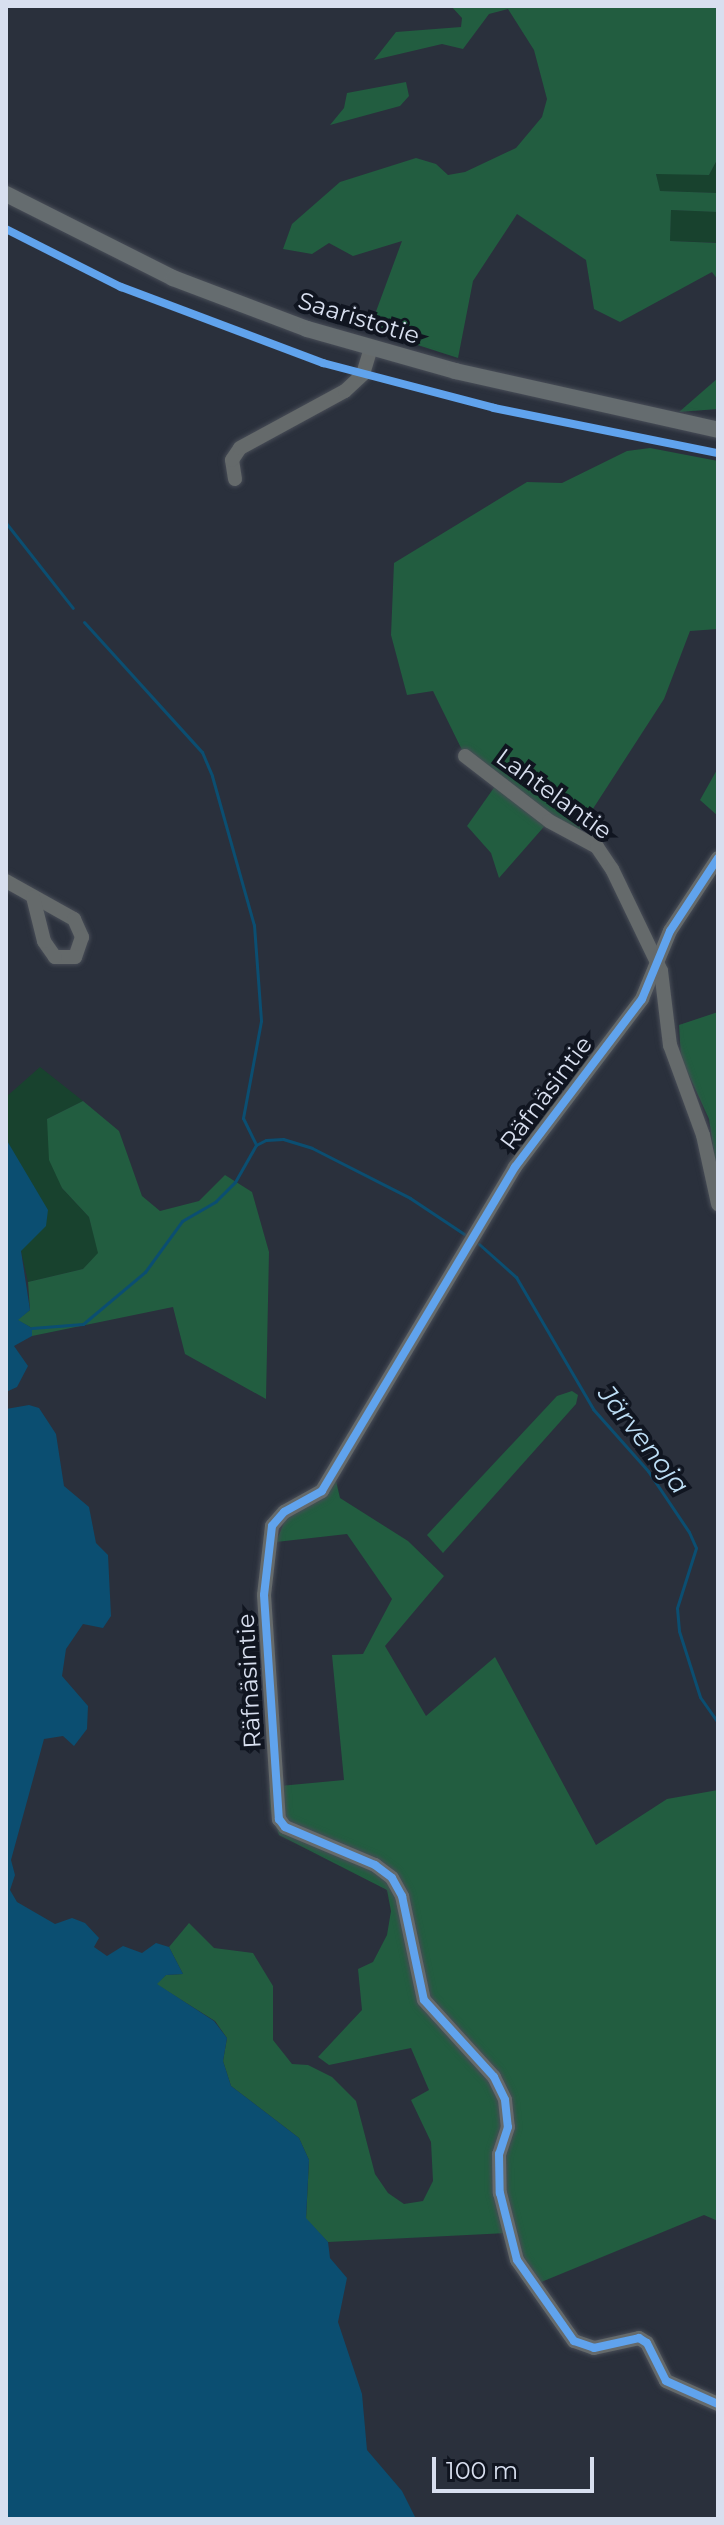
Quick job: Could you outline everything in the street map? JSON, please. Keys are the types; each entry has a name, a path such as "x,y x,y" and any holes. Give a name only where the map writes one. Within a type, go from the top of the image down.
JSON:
{"main road":[{"name":"Saaristotie","path":"6,194 173,278 371,348 718,430"}],"street":[{"path":"235,479 232,460 240,448 345,391 363,374 371,348"},
{"name":"Lahtelantie","path":"465,756 549,821 597,847 656,956 670,1045 703,1135 718,1204"},
{"name":"Räfnäsintie","path":"718,858 656,956 642,999 515,1167 322,1491 284,1512 272,1526 265,1565 266,1662 279,1819 285,1827 344,1851 392,1878 402,1896 424,2000 494,2077 505,2100 508,2127 499,2154 500,2193 517,2260 574,2341 594,2348 639,2338 666,2381 718,2404"},
{"path":"6,881 33,897"}],"green space":[{"path":"451,6 718,6 718,158 709,175 656,174 660,191 718,193 718,212 671,210 670,241 718,243 718,280 712,272 620,322 594,309 586,260 517,214 473,281 458,358 365,328 371,325 402,241 353,256 329,243 312,254 283,249 292,224 340,182 416,158 436,164 448,175 465,172 516,148 542,117 547,99 534,50 508,9 489,14 463,49 442,44 374,60 396,32 461,27 462,18"},
{"path":"406,82 409,96 400,106 330,125 344,108 347,93"},
{"path":"718,158 718,193 659,191 656,173 709,175"},
{"path":"671,210 718,212 717,243 670,241"},
{"path":"718,378 718,409 679,412"},
{"path":"650,448 718,461 718,629 690,631 664,699 576,835 549,821 499,878 491,853 467,826 498,782 465,756 433,691 407,695 391,635 394,563 527,482 562,483 627,451"},
{"path":"718,768 718,816 700,800"},
{"path":"718,1012 718,1180 709,1119 681,1058 679,1025"},
{"path":"40,1067 83,1101 47,1119 62,1188 89,1217 99,1253 83,1269 28,1282 21,1251 6,1233 6,1097"},
{"path":"83,1101 119,1131 142,1196 160,1211 199,1201 225,1175 252,1192 269,1252 266,1399 185,1354 173,1307 32,1336 32,1328 17,1320 30,1310 28,1282 83,1269 98,1253 89,1217 62,1188 49,1160 47,1119"},
{"path":"572,1391 578,1395 576,1404 443,1553 427,1535 557,1396"},
{"path":"336,1481 340,1498 408,1541 444,1576 385,1646 426,1716 495,1657 596,1845 667,1799 718,1790 718,2221 704,2215 534,2285 507,2233 328,2242 306,2219 309,2160 299,2138 231,2086 223,2061 227,2038 215,2021 156,1984 166,1975 183,1974 169,1947 189,1923 214,1948 253,1953 273,1986 273,2040 292,2064 308,2065 332,2077 356,2101 375,2174 388,2193 404,2204 423,2201 433,2181 431,2142 411,2100 429,2090 411,2048 329,2065 318,2057 362,2010 358,1969 373,1962 387,1935 391,1911 387,1890 279,1835 270,1809 269,1787 344,1780 332,1655 363,1654 392,1599 347,1534 276,1542 285,1520"}],"water":[{"path":"6,1139 48,1210 46,1226 21,1251 30,1310 18,1320 32,1328 32,1336 14,1346 28,1366 17,1387 6,1392"},
{"path":"29,1405 39,1408 56,1434 64,1486 89,1507 96,1543 108,1555 111,1616 103,1628 83,1624 66,1649 62,1676 88,1706 87,1729 74,1746 63,1736 44,1739 11,1860 15,1875 10,1890 17,1902 55,1924 72,1918 85,1923 99,1938 94,1947 107,1956 123,1946 142,1953 156,1943 169,1947 183,1974 166,1975 157,1984 214,2021 227,2038 223,2061 231,2086 299,2138 309,2160 306,2218 328,2242 330,2258 347,2278 338,2322 362,2394 367,2450 402,2491 416,2519 6,2519 6,1409"}],"waterway":[{"path":"6,523 73,608"},
{"path":"84,622 202,752 212,776 254,925 261,1021 243,1118 256,1145"},
{"name":"Järvenoja","path":"32,1328 83,1324 145,1272 182,1221 216,1201 235,1182 256,1145 266,1140 283,1139 312,1148 410,1198 464,1234"},
{"name":"Järvenoja","path":"479,1244 516,1277 593,1409 648,1471 689,1532 696,1548 677,1608 679,1631 700,1697 718,1723"}],"cycle path":[{"path":"6,229 121,287 323,363 494,408 718,453"},
{"path":"718,858 670,931 642,999 515,1167 322,1491 284,1512 272,1526 264,1595 279,1819 285,1827 375,1865 392,1878 402,1896 424,2000 494,2077 505,2100 508,2127 499,2154 500,2193 517,2260 574,2341 594,2348 639,2338 647,2343 666,2381 718,2404"}]}
